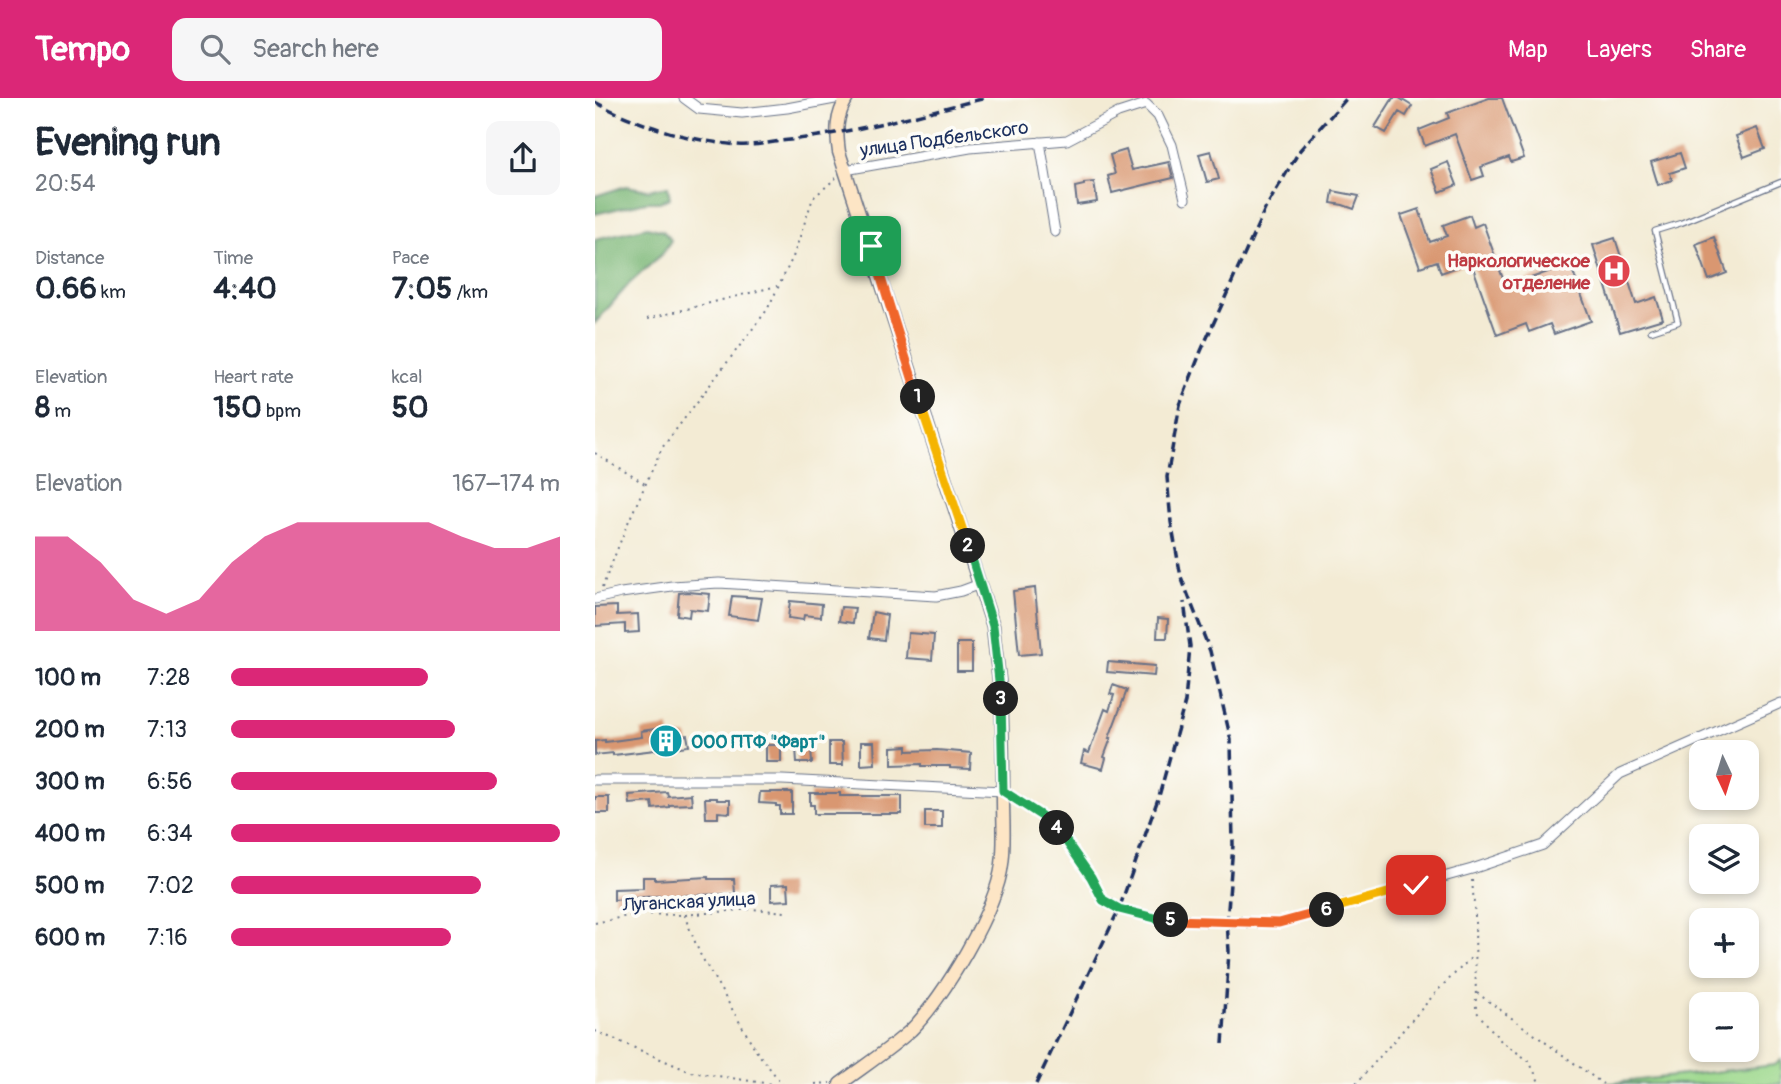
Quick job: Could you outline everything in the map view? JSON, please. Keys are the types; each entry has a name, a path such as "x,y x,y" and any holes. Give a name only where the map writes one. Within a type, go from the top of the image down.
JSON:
{"main road":[{"path":"839,1084 912,1028 943,989 978,931 997,885 1002,865 1003,791 1001,701 993,626 839,152 836,133 840,109 847,98"}],"street":[{"path":"684,98 699,109 742,113 840,98"},
{"path":"699,98 699,109"},
{"name":"улица Подбельского","path":"845,170 970,148 1067,140 1118,113 1146,104 1159,116 1172,145 1185,198"},
{"path":"1039,142 1055,232"},
{"path":"596,599 672,586 719,583 936,596 961,592 980,584"},
{"path":"595,780 782,780 1003,791 1054,824 1091,877 1103,900 1119,909 1163,920 1279,923 1472,869 1543,845 1621,774 1781,703"}],"lane":[{"path":"1651,331 1678,322 1655,231 1781,183"}],"path":[{"path":"596,599 662,448 767,310 793,257 813,198 845,170"},
{"path":"647,318 778,285"},
{"path":"595,453 645,485"},
{"path":"1472,869 1476,1010 1500,1041 1529,1061 1540,1084"},
{"name":"Луганская улица","path":"595,923 638,914 684,915 752,909 786,912"},
{"path":"684,915 700,954 757,1052 782,1084"},
{"path":"1356,1084 1439,989 1475,955"},
{"path":"1476,992 1603,1084"},
{"path":"595,1031 691,1072 771,1084"}],"green space":[{"path":"626,186 649,190 668,186 670,198 595,214 595,196"},
{"path":"647,227 663,231 671,240 662,254 629,284 595,323 595,239"},
{"path":"1781,1060 1781,1084 1604,1084 1775,1065"}],"building":[{"path":"1393,98 1399,98 1412,106 1406,116 1399,112 1386,133 1375,127"},
{"path":"1489,98 1502,98 1524,158 1511,162 1509,157 1481,167 1484,176 1472,180 1455,134 1425,146 1419,130 1449,118 1447,113"},
{"path":"1757,128 1765,149 1744,157 1736,136"},
{"path":"1126,150 1132,170 1169,162 1173,178 1112,193 1108,176 1115,174 1110,155"},
{"path":"1211,151 1219,179 1207,182 1199,154"},
{"path":"1680,153 1685,168 1670,173 1672,180 1658,185 1651,162"},
{"path":"1448,162 1457,185 1440,192 1431,169"},
{"path":"1094,182 1097,202 1077,205 1075,187"},
{"path":"1333,191 1359,196 1354,209 1331,203"},
{"path":"1419,209 1430,242 1447,236 1443,225 1470,215 1474,227 1483,223 1506,287 1570,264 1591,321 1554,334 1550,324 1529,332 1526,324 1497,335 1471,262 1441,273 1437,261 1420,267 1401,215"},
{"path":"1714,237 1727,273 1709,280 1696,244"},
{"name":"Наркологическое отделение","path":"1615,238 1636,304 1656,297 1663,319 1620,332 1593,245"},
{"path":"1035,588 1041,653 1019,655 1013,591"},
{"path":"679,593 710,594 708,611 690,609 689,617 677,615"},
{"path":"732,596 762,598 758,620 729,616"},
{"path":"790,601 822,604 821,617 804,615 803,620 788,618"},
{"path":"617,606 617,615 638,614 639,632 625,633 625,624 595,626 595,607"},
{"path":"841,607 855,608 853,623 839,621"},
{"path":"873,612 887,615 884,640 869,638"},
{"path":"1158,618 1168,619 1167,638 1157,638"},
{"path":"908,633 934,635 932,660 906,658"},
{"path":"957,643 972,643 972,671 957,671"},
{"path":"1108,662 1155,666 1154,676 1107,672"},
{"path":"1113,685 1127,690 1109,738 1103,769 1081,763 1084,751 1089,753 1105,709 1109,711 1114,695 1110,694"},
{"path":"669,727 670,737 687,735 689,746 595,755 595,741 642,737 641,731"},
{"path":"829,742 842,742 843,765 829,765"},
{"path":"861,742 874,742 875,764 861,765"},
{"path":"766,745 781,745 781,762 766,762"},
{"path":"907,746 907,751 971,753 970,769 922,764 892,765 892,747"},
{"path":"796,747 811,747 812,763 797,763"},
{"path":"667,792 668,796 691,794 692,804 653,809 652,802 630,804 629,795"},
{"path":"760,792 792,792 792,814 780,814 780,806 776,804 759,803"},
{"path":"810,793 902,796 902,814 814,814 814,805 810,805"},
{"path":"595,797 609,797 609,813 595,813"},
{"path":"705,798 730,800 730,813 718,812 718,818 706,818"},
{"path":"925,811 942,811 942,828 925,828"},
{"path":"643,877 655,877 655,880 708,877 734,879 735,894 614,900 614,889 643,888"},
{"path":"788,884 789,900 771,901 771,885"}],"railway":[{"path":"595,102 664,131 701,140 743,145 833,134 986,98"},
{"path":"1223,1044 1229,951 1227,922 1233,845 1231,740 1210,651 1181,577 1171,522 1167,477 1180,405 1201,351 1265,209 1300,150 1347,98"},
{"path":"1036,1084 1119,909 1159,796 1185,702 1190,646 1184,602"}],"place":[{"name":"Наркологическое отделение","path":"1614,271"},
{"name":"ООО ПТФ \"Фарт\"","path":"666,741"}],"route":[{"path":"871,246 993,626 1001,701 1003,791 1054,824 1091,877 1103,900 1119,909 1163,920 1279,923 1416,885"}]}
